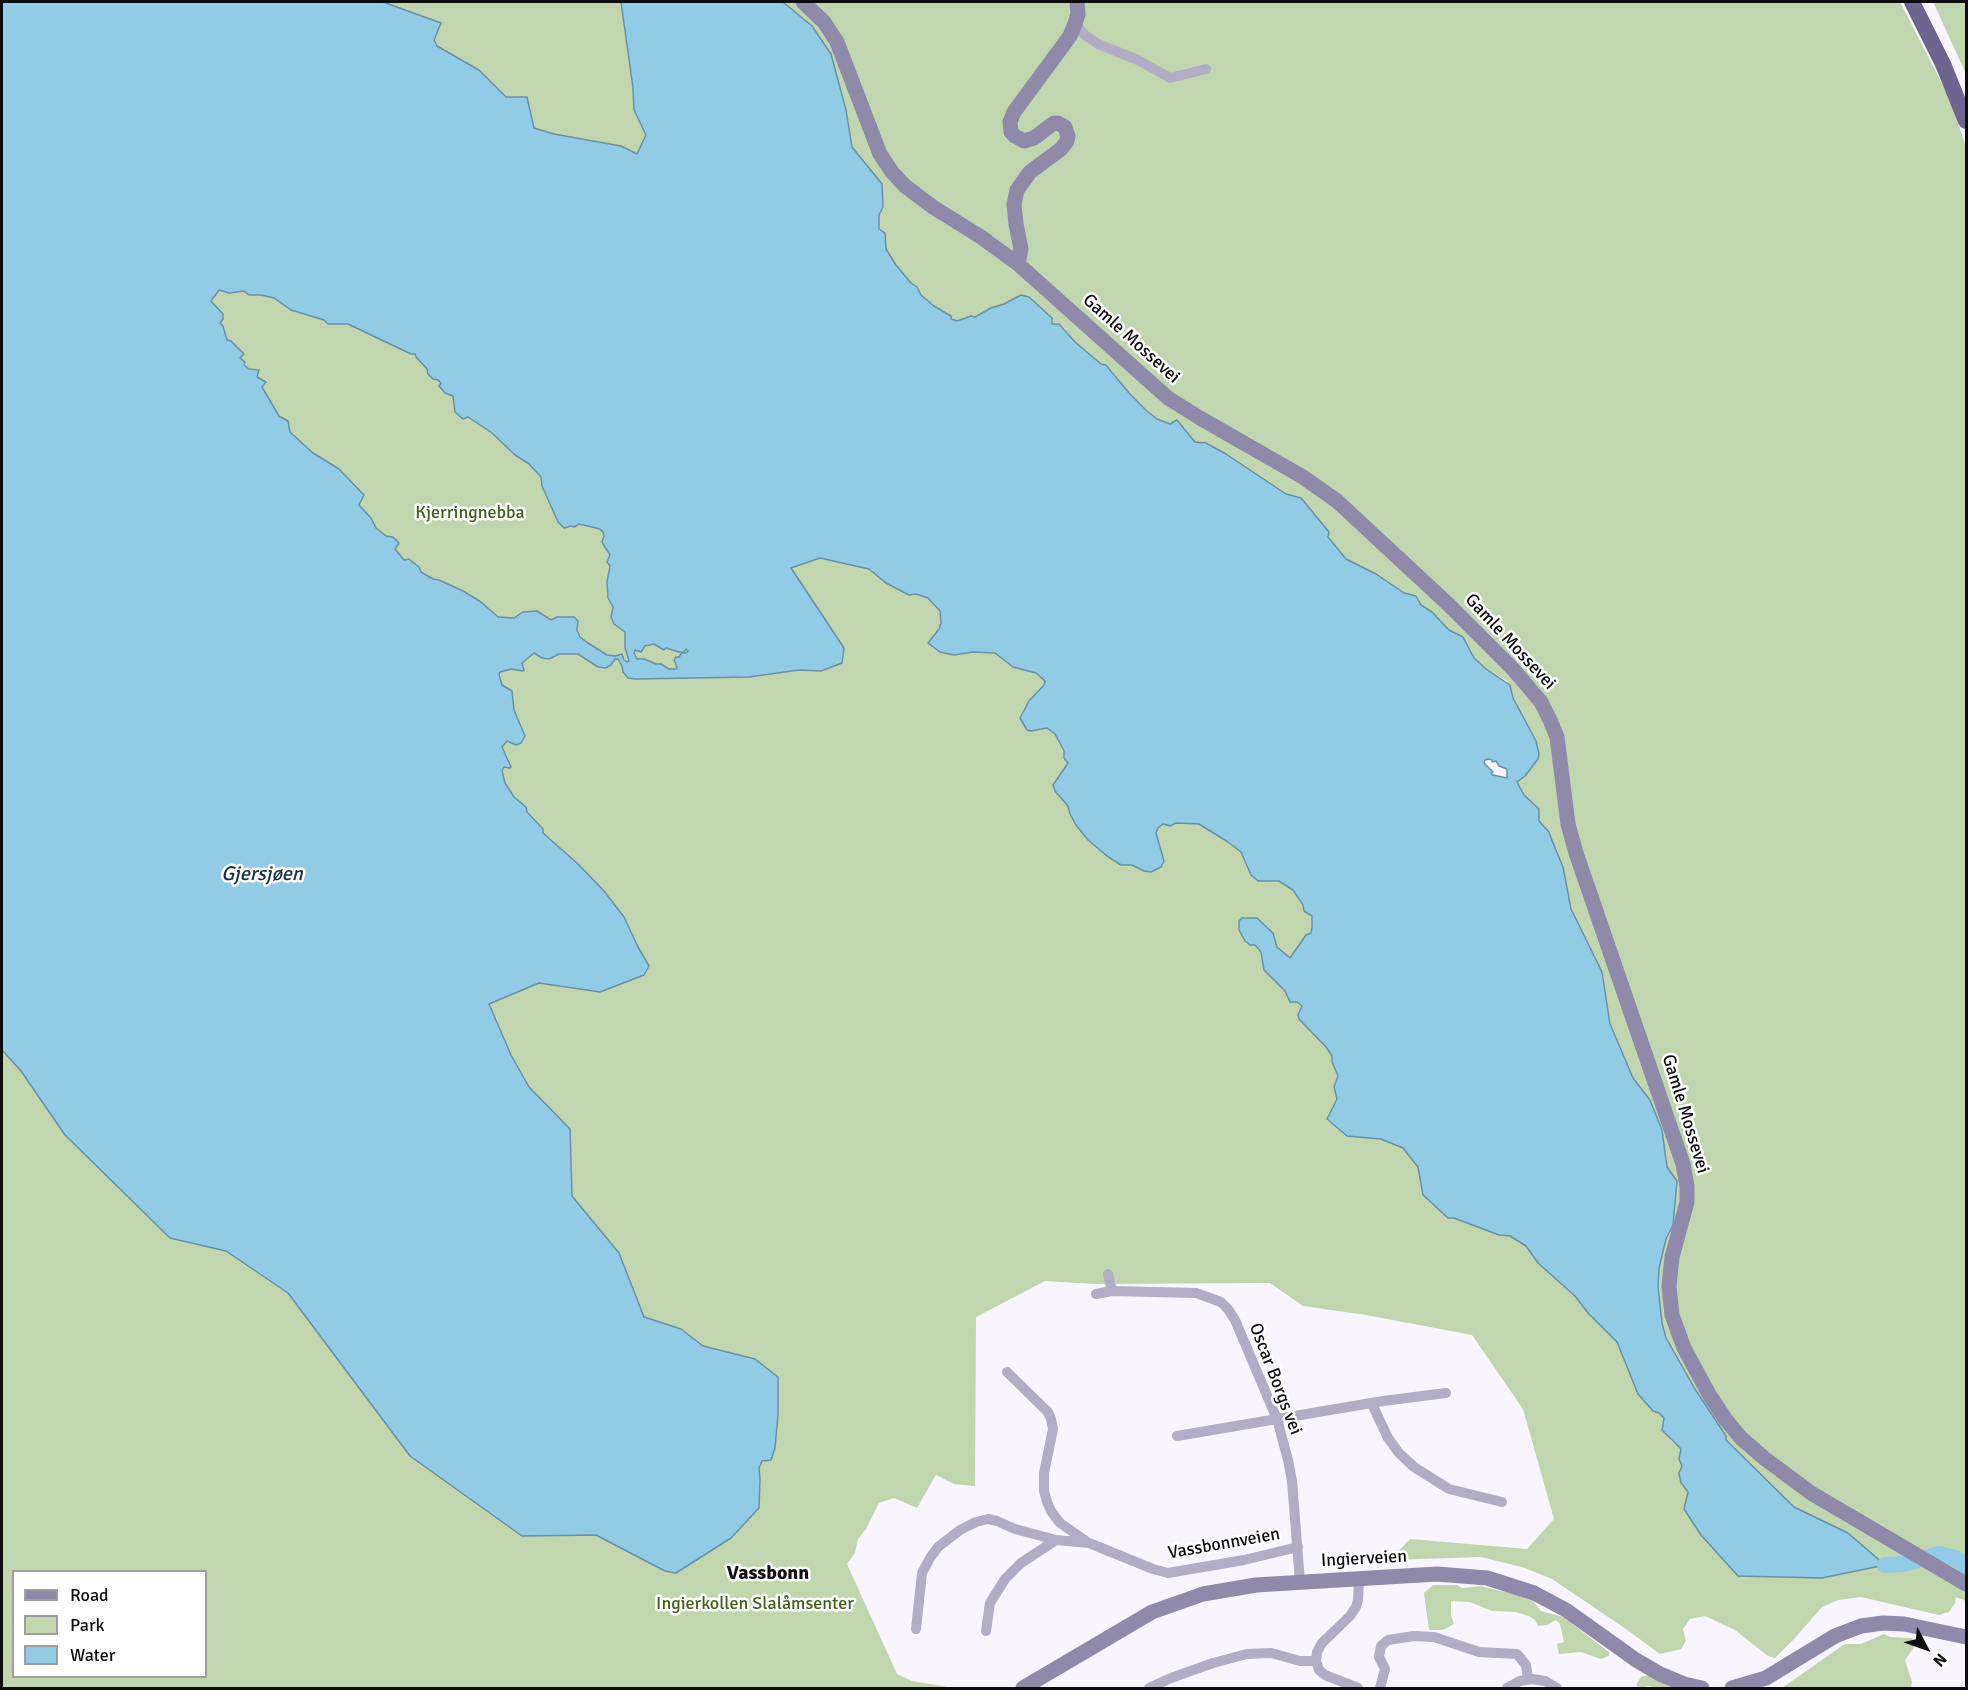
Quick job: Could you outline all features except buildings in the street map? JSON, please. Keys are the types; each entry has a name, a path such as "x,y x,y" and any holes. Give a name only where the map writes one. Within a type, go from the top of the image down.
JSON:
{"highway":[{"path":"1912,2 1943,64 1966,121"},
{"path":"1921,2 1950,59 1966,99"}],"main road":[{"name":"Gamle Mossevei","path":"803,2 824,22 837,42 880,154 892,172 920,199 987,241 1018,264 1168,398 1303,477 1347,509 1449,605 1513,669 1540,702 1557,738 1568,824 1576,853 1683,1164 1687,1202 1672,1257 1669,1286 1672,1315 1684,1348 1726,1420 1752,1448 1798,1485 1966,1584"},
{"path":"1018,264 1021,254 1014,214 1017,190 1030,172 1061,149 1068,136 1065,127 1054,123 1034,138 1024,141 1011,132 1010,122 1014,112 1059,52 1076,24 1077,2"},
{"name":"Ingierveien","path":"1023,1689 1134,1623 1169,1605 1220,1590 1300,1582 1455,1575 1486,1578 1518,1587 1544,1598 1566,1610 1636,1660 1660,1674 1702,1689"},
{"path":"1732,1689 1766,1678 1835,1636 1861,1626 1883,1623 1904,1624 1966,1637"}],"street":[{"path":"1076,24 1085,35 1098,44 1138,60 1170,78 1206,69"},
{"path":"1108,1275 1112,1291"},
{"name":"Oscar Borgs vei","path":"1096,1294 1112,1291 1196,1293 1221,1302 1228,1308 1276,1419 1290,1471 1300,1582"},
{"name":"Vassbonnveien","path":"1007,1372 1048,1412 1052,1419 1053,1429 1044,1485 1049,1507 1060,1523 1089,1543 1168,1573 1244,1560 1298,1547"},
{"path":"1177,1436 1446,1393"},
{"path":"1372,1404 1388,1438 1399,1453 1414,1467 1449,1489 1502,1502"},
{"name":"Vassbonnveien","path":"915,1629 922,1574 930,1557 938,1547 960,1530 976,1522 988,1519 1056,1540 1089,1543"},
{"path":"986,1631 990,1603 1005,1579 1021,1563 1056,1540"},
{"path":"1358,1689 1324,1675 1319,1670 1316,1661 1317,1652 1322,1643 1350,1616 1356,1607 1359,1579"},
{"path":"1380,1689 1385,1669 1379,1656 1381,1646 1388,1640 1414,1636 1434,1637 1479,1652 1517,1654 1526,1665 1528,1679"},
{"path":"1149,1689 1171,1678 1239,1655 1271,1653 1300,1661 1316,1661"},
{"path":"1507,1689 1528,1679 1545,1682 1557,1689"}],"green space":[{"path":"383,2 621,2 634,110 646,135 638,154 621,146 533,128 530,106 506,97 479,70 437,46 434,40 440,23"},
{"name":"Ingierkollen Slalåmsenter","path":"783,2 1900,2 1951,101 1966,147 1966,1601 1956,1597 1949,1612 1939,1615 1861,1597 1838,1600 1822,1607 1775,1658 1768,1656 1735,1630 1705,1616 1690,1619 1683,1629 1686,1641 1681,1649 1660,1654 1552,1579 1525,1568 1481,1557 1390,1560 1410,1539 1527,1549 1554,1519 1523,1409 1472,1335 1303,1306 1270,1283 1095,1284 1045,1281 976,1317 975,1486 954,1484 936,1475 917,1508 894,1498 879,1503 866,1529 858,1539 855,1553 847,1564 897,1674 912,1681 954,1688 2,1688 2,1050 21,1071 65,1135 170,1238 226,1251 288,1293 410,1456 522,1536 596,1535 665,1571 676,1573 760,1479 759,1468 762,1461 771,1460 775,1448 778,1377 755,1359 703,1346 681,1329 644,1317 619,1253 572,1196 570,1129 529,1087 511,1055 489,1004 539,983 600,992 649,966 624,917 604,891 543,833 543,829 527,812 526,807 514,797 505,783 502,771 504,767 511,767 502,747 507,741 516,745 521,743 525,736 514,709 512,691 502,685 499,675 500,672 511,669 524,670 522,663 534,653 549,659 559,654 578,654 598,667 606,668 618,659 635,679 749,677 799,670 821,671 844,648 790,568 820,558 869,569 886,583 928,598 940,611 941,623 928,643 954,655 973,652 995,653 1013,667 1036,673 1045,681 1021,714 1031,731 1047,728 1055,734 1068,762 1057,778 1055,791 1068,806 1070,814 1115,862 1121,865 1132,865 1144,871 1164,861 1156,833 1158,828 1163,824 1199,824 1241,852 1251,875 1258,881 1279,881 1293,890 1303,907 1312,916 1312,927 1311,933 1306,935 1290,958 1277,947 1273,933 1257,918 1244,917 1239,924 1246,941 1250,945 1255,945 1261,952 1264,970 1285,991 1290,1002 1297,1002 1302,1007 1298,1015 1299,1019 1326,1047 1332,1057 1338,1076 1334,1087 1337,1099 1327,1120 1347,1136 1381,1139 1403,1148 1418,1167 1423,1195 1454,1218 1499,1235 1510,1236 1526,1246 1538,1263 1575,1296 1588,1313 1617,1342 1638,1394 1664,1418 1671,1441 1681,1449 1679,1459 1682,1466 1679,1473 1681,1483 1688,1492 1848,1533 1794,1507 1726,1440 1726,1436 1695,1389 1666,1338 1658,1287 1659,1267 1666,1239 1673,1225 1677,1181 1667,1167 1662,1130 1650,1100 1633,1078 1610,1024 1602,972 1571,909 1563,868 1549,832 1539,821 1539,809 1524,795 1517,782 1513,698 1507,681 1486,669 1474,658 1463,637 1449,630 1432,612 1421,605 1416,596 1404,593 1376,574 1346,559 1328,537 1328,531 1301,498 1286,494 1226,454 1195,442 1177,421 1170,424 1157,419 1129,393 1107,365 1101,364 1075,342 1064,328 1052,324 1015,298 975,317 965,317 957,321 951,319 951,316 921,295 886,249 885,233 879,229 879,215 883,207 882,198 865,163 852,147 846,110 831,54 812,26"},
{"path":"1933,2 1966,2 1966,74 1935,6"},
{"name":"Kjerringnebba","path":"219,290 229,293 244,291 249,295 274,298 291,310 324,320 328,324 348,324 416,354 433,379 441,383 439,386 445,393 453,396 455,412 492,433 541,477 546,493 571,526 579,524 600,529 603,532 604,547 608,549 610,555 607,562 610,566 607,582 608,598 613,607 611,617 614,624 625,632 625,647 629,661 607,655 580,637 577,630 578,621 574,617 557,617 551,620 523,612 514,618 498,617 481,602 446,583 433,579 404,561 386,536 375,528 371,518 359,505 364,495 339,469 313,453 290,432 288,421 279,416 257,377 244,365 240,358 244,354 227,340 220,323 221,312 211,302"},
{"path":"654,644 664,649 679,652 686,649 688,651 674,663 678,667 676,669 637,659 635,650"},
{"path":"1433,1585 1457,1585 1462,1588 1480,1586 1533,1601 1541,1611 1563,1617 1609,1652 1609,1656 1601,1659 1581,1652 1559,1654 1557,1644 1564,1642 1560,1624 1556,1620 1547,1625 1538,1626 1529,1616 1515,1612 1492,1611 1470,1602 1451,1601 1451,1615 1454,1624 1443,1630 1429,1630 1424,1593"},
{"path":"1884,1634 1890,1637 1912,1638 1916,1644 1905,1660 1912,1682 1911,1688 1782,1688 1845,1644 1861,1644"},
{"path":"1651,1674 1677,1688 1649,1686 1640,1688 1636,1685 1641,1677"}],"water":[{"name":"Gjersjøen","path":"2,2 383,2 441,23 434,40 437,46 479,70 506,97 527,97 534,128 554,134 621,146 637,154 646,135 634,110 621,2 783,2 812,26 831,54 846,110 852,147 882,184 883,207 879,215 879,229 885,233 886,249 921,295 951,316 951,319 957,321 971,316 975,317 1021,295 1029,297 1052,318 1052,324 1059,324 1075,342 1101,364 1106,365 1147,411 1157,419 1170,424 1177,420 1195,442 1206,443 1286,494 1301,498 1329,532 1328,537 1346,559 1376,574 1404,593 1416,596 1421,605 1432,612 1449,630 1463,637 1474,658 1510,685 1513,698 1536,741 1539,754 1538,759 1525,776 1517,782 1524,795 1539,809 1539,821 1549,832 1563,867 1571,909 1602,972 1610,1024 1633,1078 1650,1100 1662,1130 1667,1167 1677,1181 1673,1225 1666,1239 1659,1268 1658,1287 1666,1338 1695,1389 1726,1436 1726,1440 1794,1507 1848,1533 1885,1565 1822,1578 1738,1576 1701,1535 1684,1509 1688,1492 1681,1483 1679,1473 1682,1466 1679,1459 1681,1449 1662,1430 1664,1418 1653,1411 1638,1394 1617,1342 1588,1313 1575,1296 1538,1263 1526,1246 1510,1236 1499,1235 1454,1218 1448,1218 1423,1195 1418,1167 1403,1148 1381,1139 1347,1136 1327,1119 1337,1099 1334,1087 1338,1076 1332,1056 1299,1019 1298,1015 1302,1006 1297,1002 1290,1002 1285,991 1264,970 1261,952 1255,945 1250,945 1245,941 1239,930 1239,921 1242,918 1257,918 1273,933 1277,947 1290,958 1306,935 1311,933 1312,927 1312,916 1304,911 1303,905 1293,890 1279,881 1258,881 1251,875 1241,852 1199,824 1176,823 1170,826 1163,824 1158,828 1156,833 1164,861 1161,867 1151,872 1132,865 1121,865 1107,856 1088,840 1076,825 1068,806 1055,791 1053,785 1068,763 1055,734 1047,728 1027,730 1020,718 1029,701 1045,681 1036,673 1013,667 995,653 973,652 954,655 940,652 928,643 939,629 940,611 928,598 916,594 909,595 886,583 869,569 820,558 791,568 844,648 842,663 821,671 799,670 749,677 635,679 628,678 618,659 606,668 598,667 578,654 559,654 549,659 534,653 522,663 523,671 511,669 500,672 499,675 502,685 512,691 514,710 525,736 521,743 516,745 507,741 502,747 511,767 504,767 502,771 505,783 514,797 526,807 527,812 543,829 543,833 604,891 624,917 649,966 644,975 600,992 539,983 489,1004 511,1055 529,1087 570,1129 572,1196 619,1253 644,1317 681,1329 703,1346 755,1359 778,1377 775,1448 771,1460 762,1461 759,1468 759,1508 731,1538 676,1573 665,1571 596,1535 522,1536 410,1456 288,1293 226,1251 170,1238 65,1135 21,1071 2,1050","holes":["219,290 229,293 244,291 249,295 274,298 291,310 324,320 328,324 348,324 415,354 427,369 428,374 441,383 439,386 445,393 453,396 455,412 463,419 468,417 492,433 541,477 542,486 558,522 564,528 579,524 600,529 603,532 602,542 610,555 607,562 610,566 607,582 608,598 613,607 611,617 614,624 625,632 625,647 629,661 624,660 622,654 607,655 580,637 577,630 578,621 574,617 557,617 551,620 537,611 523,612 514,618 498,617 481,602 463,591 433,579 421,572 419,567 409,559 404,560 395,549 399,543 376,528 371,518 359,505 364,495 339,469 313,453 290,432 288,421 279,416 262,387 266,382 257,377 259,370 249,369 244,365 245,362 240,358 244,354 227,340 220,323 223,314 211,301","654,644 664,650 666,648 679,652 684,652 686,649 688,651 676,657 674,660 676,669 669,669 661,664 637,659 635,650 641,652 645,646","1485,760 1496,761 1499,766 1507,769 1507,778 1493,775 1484,763"]}],"waterway":[{"path":"1885,1565 1904,1564 1939,1554 1955,1558 1966,1566"}],"district":[{"name":"Vassbonn","path":"768,1574"}]}
